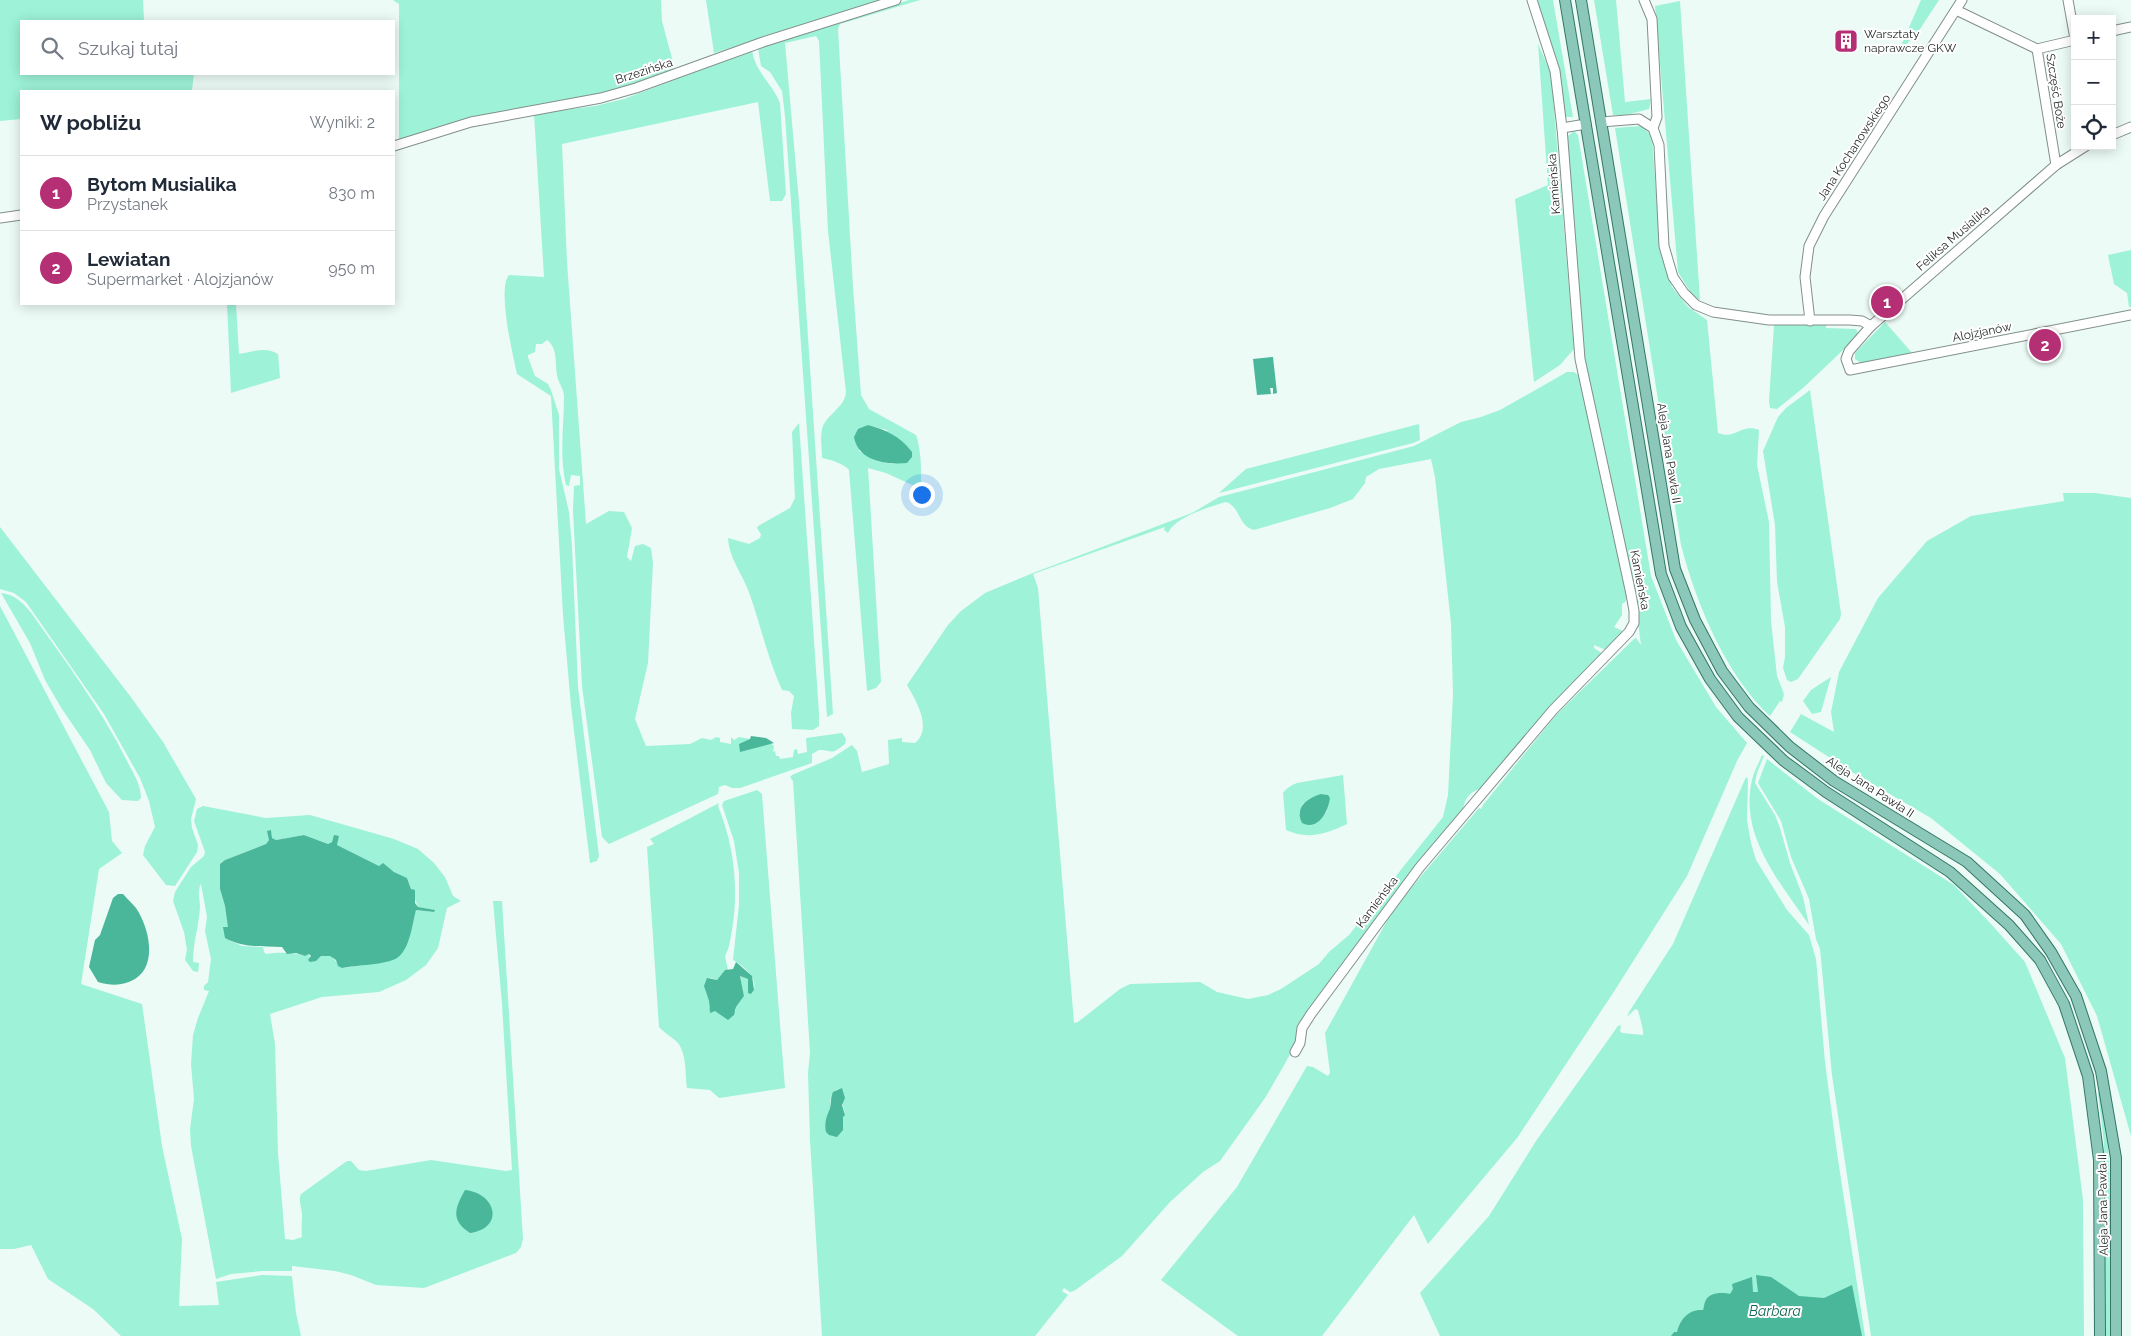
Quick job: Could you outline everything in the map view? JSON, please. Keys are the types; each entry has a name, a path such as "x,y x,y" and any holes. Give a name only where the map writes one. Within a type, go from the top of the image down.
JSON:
{"main road":[{"name":"Aleja Jana Pawła II","path":"1565,0 1661,574 1681,627 1710,679 1738,717 1784,761 1826,792 1950,872 2008,925 2040,960 2064,1004 2088,1076 2099,1160 2100,1336"},
{"name":"Aleja Jana Pawła II","path":"1581,0 1676,569 1694,620 1722,671 1749,707 1790,747 1834,781 1967,862 2025,916 2051,952 2076,996 2101,1071 2116,1158 2116,1336"}],"street":[{"name":"Brzezińska","path":"395,146 470,122 619,93 686,71 763,42 896,0"},
{"name":"Kamieńska","path":"1295,1052 1300,1043 1302,1028 1311,1014 1402,890 1553,710 1612,651 1634,623 1633,603 1580,359 1562,128 1555,71 1532,0"},
{"path":"1644,0 1652,19 1657,117 1653,128"},
{"name":"Jana Kochanowskiego","path":"1810,321 1805,277 1809,246 1824,216 1962,0"},
{"path":"2068,0 2071,17"},
{"path":"1956,10 2037,49 2071,40"},
{"path":"2116,30 2131,27"},
{"name":"Szczęść Boże","path":"2037,49 2056,166"},
{"path":"1601,122 1639,118 1653,128 1659,145 1664,246 1673,277 1684,293 1696,305 1712,312 1769,320 1850,320 1867,323 1871,326"},
{"path":"1562,128 1586,124"},
{"path":"2116,133 2131,128"},
{"name":"Feliksa Musialika","path":"1846,358 1849,351 1871,326 2056,166 2080,150"},
{"path":"0,218 20,215"},
{"name":"Alojzjanów","path":"1846,358 1850,370 2131,315"}],"shaded area":[{"path":"0,0 143,0 144,20 20,20 20,75 194,75 192,90 20,90 20,119 0,121"},
{"path":"393,0 661,0 662,21 674,66 669,76 636,88 471,122 399,144 399,4"},
{"path":"706,0 889,0 714,53"},
{"path":"909,0 920,0 840,24 838,29 861,395 869,409 916,435 921,462 921,489 886,473 868,468 881,682 876,688 867,691 849,470 840,464 822,458 822,429 827,419 845,398 846,392 828,231 819,41 816,36 785,43 799,202 833,714 827,717 785,116 782,91 770,72 761,66 758,48","holes":["867,425 887,430 893,464 877,461 859,451"]},
{"path":"1536,0 1553,0 1573,117 1565,117 1558,66"},
{"path":"1594,0 1616,0 1625,102 1651,99 1649,109 1626,115 1613,115"},
{"path":"1921,0 1939,0 1920,29 1897,55"},
{"path":"1680,1 1700,300 1693,296 1678,272 1655,6"},
{"path":"1538,44 1551,73 1574,349 1560,365 1534,382 1515,199 1548,185"},
{"path":"752,50 760,71 780,103 786,194 782,201 770,201 758,102 562,144 567,262 586,524 609,511 624,512 632,528 627,557 631,561 635,546 643,544 651,548 653,563 648,663 635,719 646,746 690,744 702,738 711,740 716,737 720,738 720,742 731,744 731,737 734,740 739,737 750,739 745,743 750,749 770,743 774,746 773,752 775,751 776,756 779,756 780,759 793,757 794,750 797,749 798,754 807,752 806,738 842,733 846,739 845,744 837,750 832,752 819,750 812,754 812,763 740,788 732,788 725,785 719,787 718,794 609,844 602,837 582,686 573,511 574,486 580,485 580,476 571,475 569,486 566,485 562,452 564,394 558,378 551,343 547,340 542,344 536,344 535,352 528,355 528,357 535,376 548,384 559,415 559,469 569,512 572,546 578,687 599,856 597,861 590,863 571,706 563,615 551,396 517,374 505,307 506,282 509,275 544,277 534,114 595,106 624,99"},
{"path":"1641,126 1652,136 1660,248 1672,287 1688,307 1707,320 1718,433 1724,435 1748,428 1759,430 1757,465 1769,522 1771,621 1777,676 1784,694 1782,702 1780,701 1770,716 1754,700 1726,660 1695,591 1681,545 1615,128"},
{"path":"1574,131 1578,135 1651,576 1676,640 1716,707 1747,743 1737,761 1687,876 1615,990 1517,1138 1428,1244 1414,1215 1322,1336 1238,1336 1161,1280 1237,1187 1307,1066 1313,1067 1328,1076 1330,1073 1325,1033 1394,908 1479,808 1481,809 1556,715 1634,639 1636,638 1641,645 1636,607 1615,515 1585,359 1567,163 1568,136"},
{"path":"2131,250 2131,307 2129,307 2127,293 2114,284 2108,255"},
{"path":"227,305 236,305 239,354 269,350 278,354 280,378 231,393"},
{"path":"1885,322 1913,354 1861,363 1855,359 1855,353"},
{"path":"1774,325 1826,325 1826,328 1856,329 1859,335 1803,388 1777,409 1770,408 1769,401"},
{"path":"1567,372 1574,372 1581,377 1629,595 1622,604 1622,615 1614,627 1625,632 1606,650 1594,645 1594,648 1603,654 1480,789 1468,796 1463,809 1373,923 1309,1012 1297,1025 1296,1043 1283,1067 1265,1098 1220,1161 1203,1172 1170,1202 1122,1256 1074,1291 1070,1292 1064,1288 1062,1291 1068,1295 1035,1336 822,1336 810,1140 808,1073 810,1053 793,781 790,777 832,758 852,745 857,751 862,772 889,764 888,740 902,738 902,742 915,743 923,730 923,722 918,706 907,685 948,625 961,611 985,593 1033,573 1192,513 1219,497 1414,446 1461,422 1500,410","holes":["1431,459 1435,477 1451,623 1453,695 1448,795 1443,817 1349,935 1329,952 1319,964 1281,989 1268,995 1248,999 1217,992 1200,982 1130,984 1120,989 1078,1022 1074,1023 1038,588 1033,574 1165,527 1164,530 1168,533 1172,527 1185,517 1226,502 1231,504 1245,524 1254,530 1330,508 1353,499 1365,483 1366,477 1379,469","838,1089 845,1113 843,1116 843,1130 829,1109 831,1107 832,1095"]},
{"path":"1810,390 1841,614 1840,619 1798,679 1791,682 1787,680 1783,668 1785,627 1777,582 1775,525 1763,451 1778,417 1786,408"},
{"path":"799,423 819,713 819,726 813,730 792,729 791,713 794,696 789,691 782,690 750,595 731,553 728,538 749,544 760,538 761,534 757,528 758,526 790,508 795,498 792,432"},
{"path":"1419,424 1420,440 1413,443 1219,493 1246,469"},
{"path":"2063,493 2095,493 2131,498 2131,1136 2097,1016 2061,944 2000,874 1931,818 1852,772 1790,732 1801,714 1834,732 1831,712 1839,672 1878,598 1927,541 1971,516 2064,501"},
{"path":"0,527 130,696 163,742 196,799 191,819 198,845 197,852 175,886 166,885 143,855 145,846 155,827 149,801 140,778 104,714 26,602 14,593 0,589"},
{"path":"1,593 15,598 29,610 94,703 136,778 141,793 141,798 138,801 122,800 106,783 90,750 45,680 30,643"},
{"path":"0,606 109,812 112,841 122,853 99,869 81,984 142,1004 162,1146 182,1239 179,1306 219,1305 216,1282 262,1275 292,1276 296,1313 301,1336 121,1336 93,1309 48,1279 31,1245 14,1249 0,1249"},
{"path":"1831,677 1821,712 1812,714 1803,701 1811,690"},
{"path":"1762,755 1764,756 1755,783 1775,815 1780,828 1790,863 1803,897 1809,925 1765,857 1751,820 1752,780"},
{"path":"1767,759 1818,799 1954,885 2025,962 2065,1058 2083,1200 2084,1336 1871,1336 1832,1075 1820,949 1816,939 1809,899 1791,857 1781,821 1758,783"},
{"path":"1343,775 1347,824 1332,831 1309,835 1286,830 1283,793 1297,783","holes":["1321,794 1327,795 1330,798 1326,813 1299,814 1303,804"]},
{"path":"1746,777 1748,779 1747,820 1756,860 1787,910 1809,935 1816,959 1825,1062 1865,1336 1440,1336 1420,1293 1489,1216 1536,1141 1618,1026 1621,1025 1620,1031 1622,1033 1643,1035 1638,1010 1635,1009 1627,1017 1673,944"},
{"path":"757,790 762,794 785,1088 719,1098 710,1090 687,1088 681,1048 676,1041 659,1027 647,847 654,844 650,839 719,803 718,806 728,836 734,867 734,914 730,943 725,956 728,970 725,970 717,980 710,978 705,989 709,1007 714,1011 736,1011 736,1007 744,996 740,976 748,979 751,994 754,984 750,974 733,960 739,905 739,873 734,841 722,805 724,801"},
{"path":"203,806 266,818 310,815 394,839 418,849 434,863 445,877 453,896 461,901 447,908 438,948 426,965 406,980 379,992 322,997 270,1014 275,1044 278,1153 285,1239 293,1240 302,1237 301,1194 347,1161 351,1161 359,1170 366,1171 431,1160 506,1171 512,1170 502,1004 493,901 502,901 523,1239 521,1247 516,1253 424,1288 376,1285 335,1271 292,1266 292,1271 231,1274 216,1279 191,1146 190,1129 194,1099 191,1064 193,1035 209,991 204,990 204,986 208,982 211,959 205,931 207,917 201,884 193,962 199,963 198,972 193,971 185,960 187,950 184,932 173,901 175,892 191,867 204,856 205,852 194,821 197,809","holes":["271,830 272,838 276,840 304,835 328,844 332,842 333,838 339,836 337,845 379,866 383,864 407,878 418,907 434,910 434,912 416,910 408,940 378,963 342,968 331,956 321,956 316,961 310,958 309,954 305,956 286,953 266,954 263,947 242,946 231,941 220,889 220,864 225,860 266,844"]},
{"path":"2102,1092 2110,1183 2110,1336 2106,1336 2104,1143 2098,1093"}],"water":[{"path":"1273,357 1277,393 1273,394 1273,388 1270,388 1271,394 1257,395 1253,359"},
{"path":"868,425 887,432 903,442 912,452 912,457 907,463 890,463 874,460 861,451 854,437 858,429"},
{"path":"751,736 766,738 774,743 740,752 739,744 750,739"},
{"path":"1321,794 1328,795 1330,798 1327,809 1321,819 1313,824 1302,823 1300,817 1301,808 1311,798"},
{"path":"271,830 272,838 276,840 304,835 328,844 332,842 334,835 339,836 337,845 379,866 383,863 394,872 407,878 411,889 415,890 415,903 418,907 435,910 434,912 416,910 405,949 397,958 386,962 342,968 330,956 321,956 316,961 310,962 308,960 311,956 309,954 305,956 296,953 287,954 282,947 246,945 225,938 223,927 228,927 220,889 220,864 225,860 266,844 269,840 267,831"},
{"path":"118,894 123,894 141,916 145,925 149,955 147,965 135,979 113,985 98,982 89,967 95,940 100,935 113,898"},
{"path":"736,962 752,976 754,990 751,994 748,993 748,979 740,976 744,996 736,1007 734,1015 728,1020 715,1011 710,1013 709,1001 704,986 707,978 717,980 725,970 733,969"},
{"path":"842,1088 845,1098 842,1105 845,1115 843,1117 843,1130 837,1137 829,1135 825,1128 833,1092"},
{"path":"465,1190 484,1197 492,1211 492,1218 488,1225 481,1230 470,1233 459,1223 456,1213"},
{"name":"Barbara","path":"1756,1275 1771,1277 1799,1296 1824,1298 1852,1285 1862,1336 1671,1336 1674,1332 1677,1332 1680,1323 1689,1313 1703,1310 1709,1296 1719,1293 1730,1294 1733,1289 1732,1284 1752,1277 1753,1292 1758,1292"}],"place":[{"name":"Warsztaty naprawcze GKW","path":"1846,41"},
{"name":"Bytom Musialika","path":"1887,302"},
{"name":"Lewiatan","path":"2045,345"}]}
